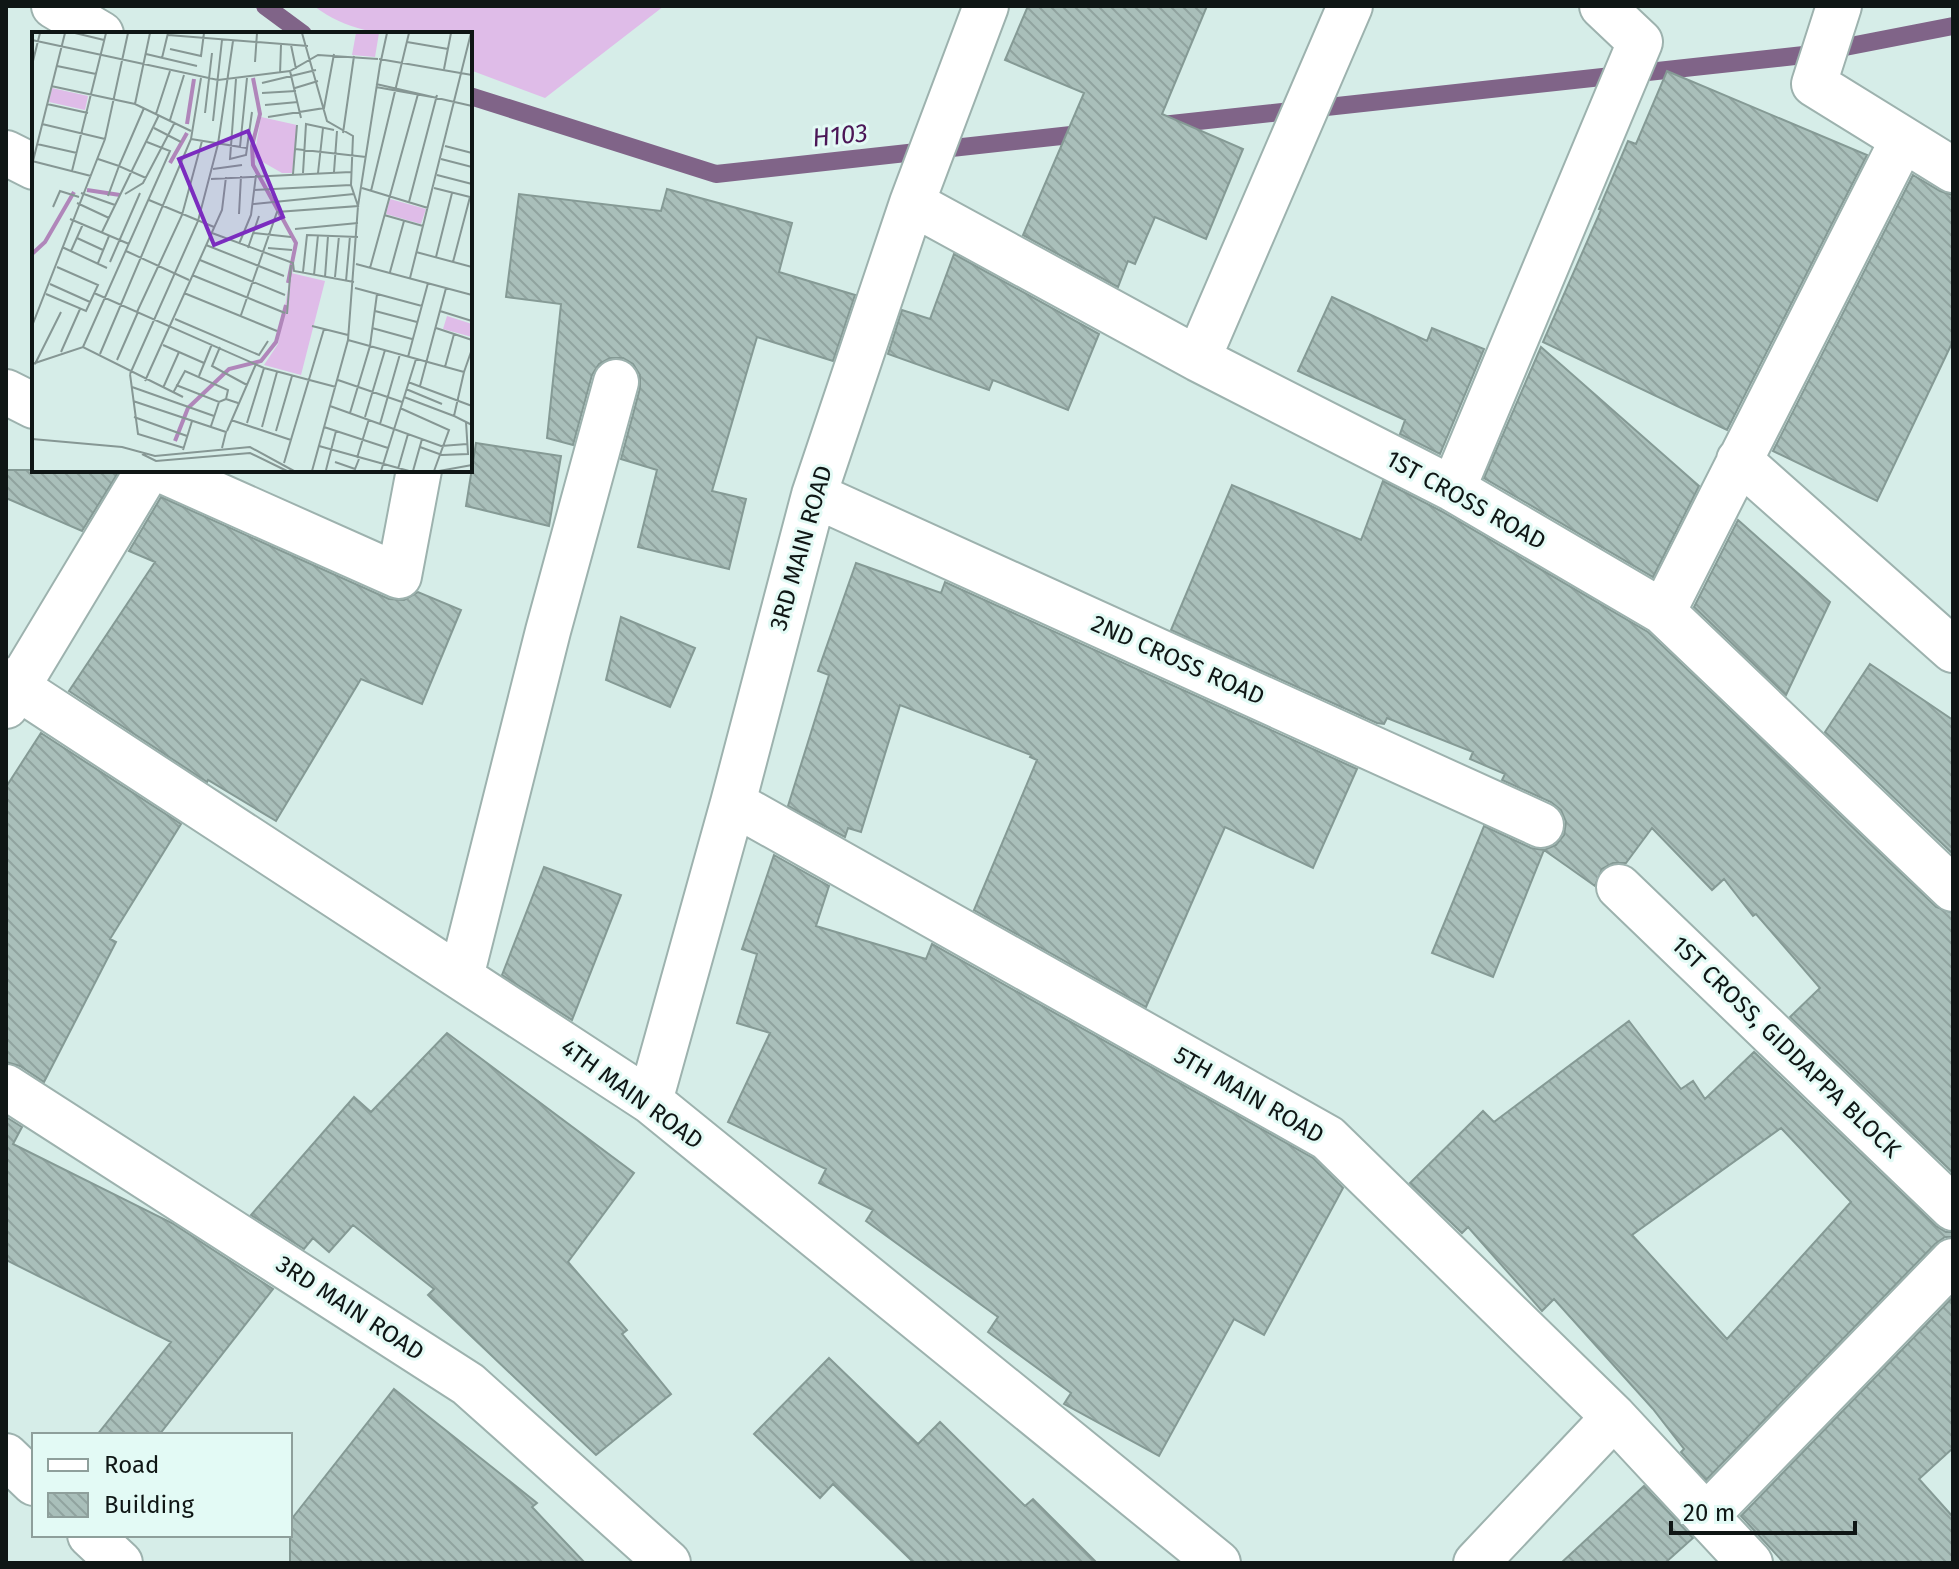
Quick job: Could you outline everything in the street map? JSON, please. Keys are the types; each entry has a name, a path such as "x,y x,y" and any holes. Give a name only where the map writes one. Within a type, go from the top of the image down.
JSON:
{"street":[{"path":"54,6 98,32"},
{"name":"3RD MAIN ROAD","path":"650,1101 814,495 916,192 986,6"},
{"path":"1198,359 1350,6"},
{"path":"1453,489 1640,42 1602,6"},
{"path":"1837,13 1814,84 1953,170"},
{"path":"1663,612 1903,139"},
{"path":"6,153 32,166"},
{"name":"1ST CROSS ROAD","path":"916,192 1198,359 1453,489 1663,612 1953,889"},
{"path":"461,977 548,631 616,382"},
{"path":"6,392 32,405"},
{"path":"1739,460 1953,650"},
{"path":"10,691 147,472"},
{"path":"165,472 399,576 419,472"},
{"name":"2ND CROSS ROAD","path":"814,495 1541,825"},
{"name":"4TH MAIN ROAD","path":"10,691 461,977 650,1101 1218,1563"},
{"name":"5TH MAIN ROAD","path":"733,803 1328,1138 1614,1417 1750,1563"},
{"name":"1ST CROSS, GIDDAPPA BLOCK","path":"1619,887 1953,1208"},
{"name":"3RD MAIN ROAD","path":"6,1087 468,1384 668,1563"},
{"path":"1706,1516 1953,1261"},
{"path":"1476,1563 1614,1417"},
{"path":"6,1456 32,1481"},
{"path":"92,1537 120,1563"}],"shaded area":[{"path":"314,6 664,6 545,98 472,71 472,32 376,32 332,18"}],"building":[{"path":"1028,6 1207,6 1162,114 1243,149 1206,239 1155,217 1135,264 1128,261 1118,287 1023,235 1084,93 1005,60"},
{"path":"1667,71 1867,155 1727,430 1543,342 1628,141 1636,144"},
{"path":"1913,175 1953,195 1953,341 1877,501 1773,451"},
{"path":"667,189 792,223 779,272 855,295 833,361 757,337 712,491 746,499 729,569 638,547 657,470 621,459 640,388 640,375 633,364 623,358 610,358 599,364 592,375 573,445 547,438 561,304 506,297 519,194 661,211"},
{"path":"954,254 1099,334 1068,410 993,380 989,390 888,354 902,310 930,319"},
{"path":"1332,297 1427,341 1432,328 1484,349 1440,454 1400,434 1405,420 1298,371"},
{"path":"1541,347 1699,486 1653,577 1484,478"},
{"path":"476,443 561,456 549,526 466,506"},
{"path":"6,470 118,472 82,531 6,498"},
{"path":"1383,481 1441,511 1648,632 1936,907 1953,913 1953,1173 1790,1017 1820,988 1756,914 1753,916 1724,879 1712,890 1652,828 1626,863 1613,863 1602,869 1595,886 1544,850 1556,845 1564,835 1566,822 1561,810 1551,802 1502,780 1505,774 1470,759 1473,752 1387,718 1384,724 1377,723 1171,630 1232,485 1361,540"},
{"path":"161,497 389,599 404,600 418,592 461,610 422,704 361,679 276,821 207,782 69,691 155,562 129,551"},
{"path":"1738,520 1830,602 1786,695 1694,607"},
{"path":"856,563 941,593 945,582 1357,769 1313,868 1225,827 1146,1007 974,910 1037,760 1031,755 900,705 861,832 848,828 845,837 788,806 829,675 818,671"},
{"path":"621,617 695,648 670,707 606,680"},
{"path":"1870,664 1953,720 1953,854 1825,732"},
{"path":"41,733 181,824 110,939 116,942 44,1082 20,1066 6,1062 6,787"},
{"path":"1484,826 1531,848 1544,850 1493,977 1432,953"},
{"path":"774,855 829,886 816,926 926,959 932,944 1313,1158 1343,1188 1264,1335 1234,1319 1159,1456 1064,1404 1071,1393 988,1332 998,1317 866,1221 873,1210 819,1183 826,1169 728,1122 770,1033 737,1023 757,954 742,949"},
{"path":"544,867 621,895 572,1020 502,975"},
{"path":"1629,1021 1681,1089 1693,1081 1705,1099 1754,1052 1936,1226 1953,1232 1953,1237 1945,1237 1935,1244 1706,1480 1681,1452 1684,1449 1653,1409 1554,1299 1542,1311 1468,1227 1462,1233 1410,1183 1483,1111 1494,1122","holes":["1781,1128 1851,1202 1727,1339 1632,1235"]},
{"path":"447,1033 634,1173 568,1262 627,1330 622,1334 671,1394 596,1455 428,1295 434,1289 353,1225 329,1252 313,1238 304,1249 251,1215 354,1097 371,1112"},
{"path":"6,1117 22,1127 13,1144 172,1223 273,1289 161,1433 99,1433 171,1342 6,1260"},
{"path":"1953,1297 1953,1448 1919,1479 1953,1517 1953,1563 1784,1563 1741,1516"},
{"path":"829,1358 918,1444 940,1422 1025,1506 1033,1499 1097,1563 914,1563 833,1484 820,1498 754,1434"},
{"path":"394,1389 537,1503 532,1507 585,1563 290,1563 292,1518"},
{"path":"1644,1486 1693,1538 1665,1563 1561,1563"}],"waterway":[{"name":"H103","path":"265,6 300,32"},
{"path":"1162,125 1804,55 1953,26"},
{"name":"H103","path":"472,97 716,174 1089,133"}]}
